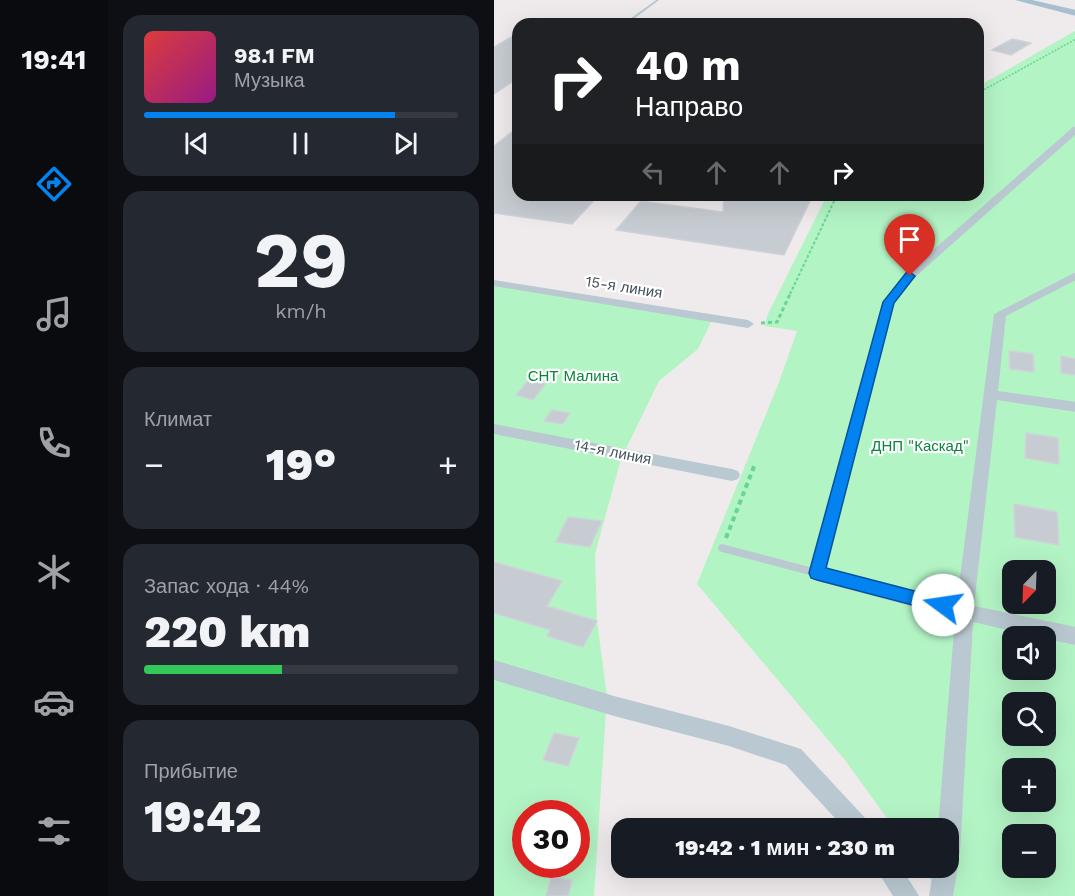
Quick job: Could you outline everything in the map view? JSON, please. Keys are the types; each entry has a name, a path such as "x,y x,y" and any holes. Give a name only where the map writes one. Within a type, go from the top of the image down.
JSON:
{"main road":[{"path":"1020,0 1076,13"}],"street":[{"path":"1076,129 910,276 889,302 817,573 964,611 1076,636"},
{"path":"950,818 964,611 1000,314 1076,275"},
{"name":"15-я линия","path":"494,283 748,324"},
{"path":"989,394 1076,407"},
{"name":"14-я линия","path":"494,429 731,475"},
{"path":"494,670 579,696 729,736 793,757 850,818"},
{"path":"895,878 907,896"},
{"path":"941,896 944,878"}],"lane":[{"path":"633,18 658,0"},
{"path":"722,548 817,573"}],"path":[{"path":"984,90 1076,39"},
{"path":"748,324 777,322 834,201"},
{"path":"722,548 755,464"}],"green space":[{"name":"ДНП \"Каскад\"","path":"1075,31 1075,896 941,896 929,878 959,878 959,818 887,818 845,760 697,584 779,382 797,331 765,326 767,316 824,201 984,201 984,83"},
{"name":"СНТ Малина","path":"494,283 713,318 698,349 659,381 621,459 595,554 597,621 607,696 594,896 494,896"}],"building":[{"path":"512,36 512,82 494,94 494,47"},
{"path":"1012,39 1031,43 1011,55 992,50"},
{"path":"512,132 512,201 593,201 572,224 494,213 494,146"},
{"path":"641,201 723,212 724,201 810,201 784,255 616,230"},
{"path":"1009,351 1033,354 1034,372 1010,369"},
{"path":"1061,356 1076,359 1076,375 1061,373"},
{"path":"528,381 545,384 533,400 516,395"},
{"path":"552,410 570,413 563,424 544,421"},
{"path":"1026,433 1058,438 1059,464 1025,458"},
{"path":"1014,504 1057,512 1059,545 1015,537"},
{"path":"568,517 602,521 590,547 556,542"},
{"path":"494,562 562,581 547,606 597,621 583,647 547,636 550,630 494,613"},
{"path":"554,733 579,738 568,766 543,760"},
{"path":"551,878 572,880 568,896 546,896"}],"route":[{"path":"910,276 889,302 817,573 943,605"}]}
